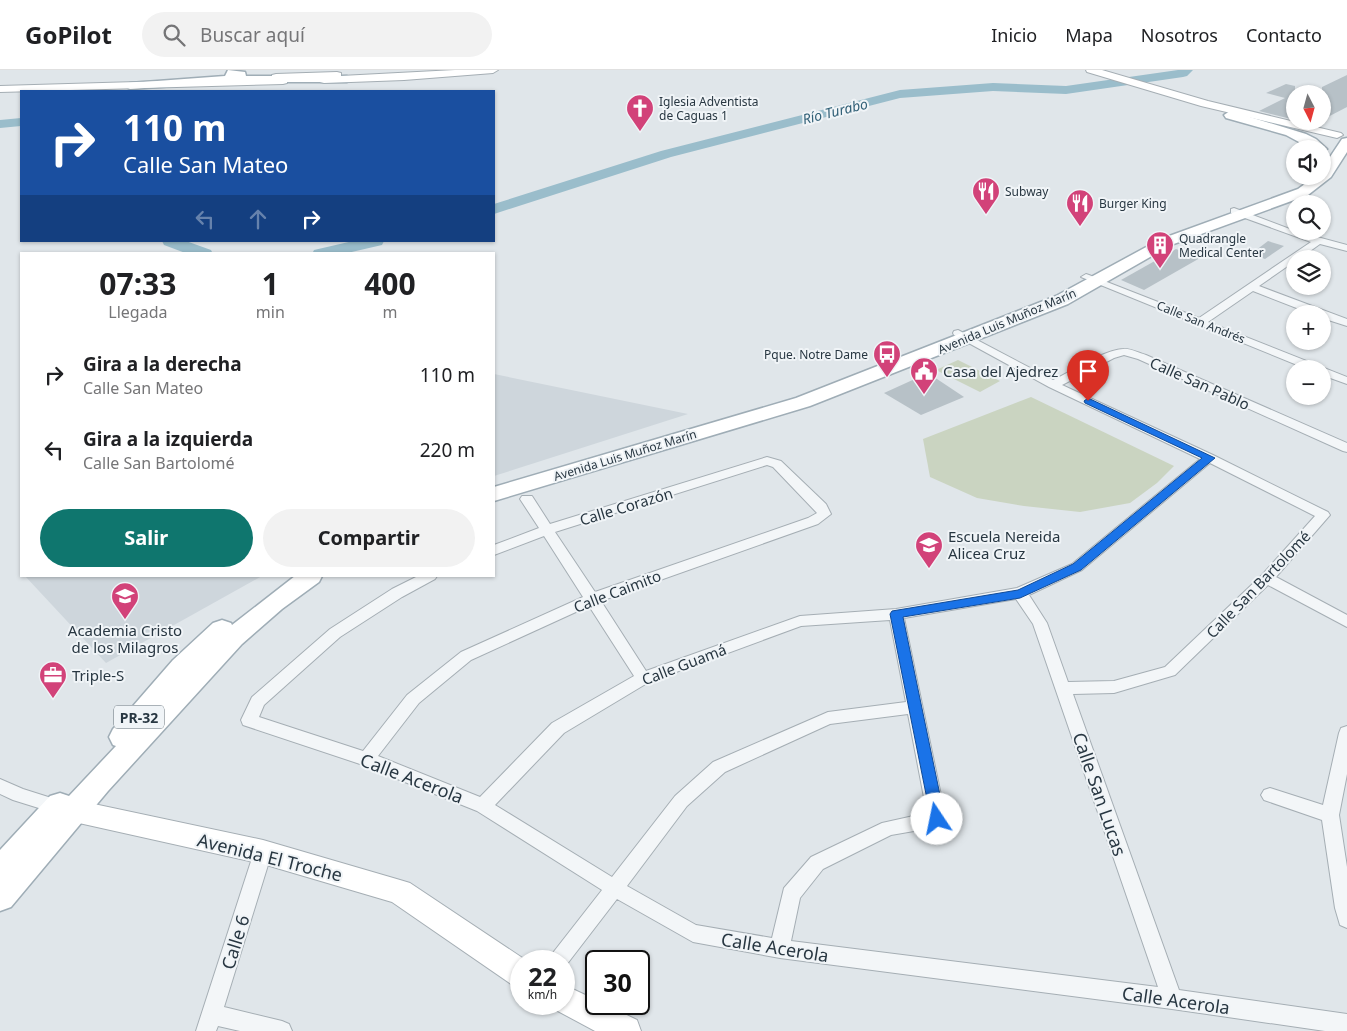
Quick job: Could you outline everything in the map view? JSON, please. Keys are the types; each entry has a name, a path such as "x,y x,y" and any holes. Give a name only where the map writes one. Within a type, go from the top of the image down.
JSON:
{"main road":[{"path":"260,70 280,75 298,76"},
{"path":"40,88 161,81 233,74 298,76 441,70"},
{"path":"0,89 347,79 493,70"},
{"path":"1092,70 1225,109 1343,136"},
{"path":"130,86 233,74 347,79"},
{"path":"1149,88 1159,94 1230,115 1343,136"},
{"path":"1230,115 1302,136 1308,140"},
{"path":"1331,145 1343,136"},
{"name":"Avenida Luis Muñoz Marín","path":"495,485 643,445 772,407 963,335 1091,279 1154,239 1303,192 1324,177 1343,136"},
{"name":"Avenida Luis Muñoz Marín","path":"1239,213 1290,191 1298,185"},
{"name":"Avenida Luis Muñoz Marín","path":"495,494 643,445"},
{"name":"PR-32","path":"0,896 65,809 182,667 239,613 289,577"},
{"name":"PR-32","path":"0,871 65,809 233,638 274,603 310,577"},
{"name":"Avenida El Troche","path":"65,809 263,852 400,892 510,967"},
{"path":"575,1005 626,1031"}],"street":[{"path":"1239,213 1318,241 1347,248"},
{"path":"1201,322 1318,241"},
{"name":"Calle San Andrés","path":"1091,279 1295,360"},
{"path":"1252,287 1299,305"},
{"path":"1331,317 1347,323"},
{"name":"Calle San Bartolomé","path":"963,335 1054,385 1209,458 1323,515 1267,578 1170,671 1114,687 1063,688"},
{"name":"Calle San Pablo","path":"1054,385 1110,356 1124,352 1142,357 1347,448"},
{"path":"1331,375 1347,381"},
{"name":"Calle Guamá","path":"483,806 558,728 644,678 800,621 896,614 1020,594 1077,567 1209,458"},
{"name":"Calle Caimito","path":"366,759 413,699 466,656 591,599 813,520 824,514 821,507 777,464 767,461 758,464"},
{"name":"Calle Corazón","path":"495,550 547,530 758,464"},
{"path":"528,500 644,678"},
{"name":"Calle Acerola","path":"428,577 397,593 335,633 258,701 249,720 366,759 483,806 614,888 693,933 780,950 1172,999 1347,1024"},
{"path":"1267,578 1347,622"},
{"name":"Calle San Lucas","path":"1020,594 1040,623 1172,999"},
{"path":"780,950 791,894 816,863 888,828 937,819 896,614"},
{"path":"567,950 681,801 719,767 828,718 914,707"},
{"path":"1347,733 1330,815 1347,919"},
{"name":"Avenida El Troche","path":"0,786 19,795 65,809"},
{"path":"1270,795 1330,815"},
{"name":"Calle 6","path":"209,1022 263,852"},
{"path":"209,1022 282,1031"}],"shaded area":[{"path":"495,374 688,414 495,476"},
{"name":"Academia Cristo de los Milagros","path":"26,577 260,577 106,663"}],"green space":[{"path":"958,360 1000,381 980,392 936,370"},
{"path":"1031,397 1174,466 1157,483 1130,503 1080,512 1024,506 977,498 930,477 923,439"}],"building":[{"path":"1347,75 1347,107 1331,115 1331,85 1326,85"},
{"path":"1286,84 1290,85 1286,85 1286,118 1259,111 1285,98 1266,93"},
{"path":"1268,241 1284,246 1265,259 1251,254"},
{"name":"Quadrangle Medical Center","path":"1176,249 1200,258 1144,290 1121,280"},
{"name":"Casa del Ajedrez","path":"928,373 964,397 921,415 884,393"}],"waterway":[{"name":"Río Turabo","path":"495,209 666,154 900,94 993,87 1066,90 1183,73 1187,70"},
{"name":"Río Turabo","path":"0,124 20,122"},
{"name":"Río Turabo","path":"173,242 200,252"},
{"name":"Río Turabo","path":"329,252 372,242"}],"place":[{"name":"Iglesia Adventista de Caguas 1","path":"640,132"},
{"name":"Subway","path":"986,215"},
{"name":"Burger King","path":"1080,227"},
{"name":"Quadrangle Medical Center","path":"1160,269"},
{"name":"Pque. Notre Dame","path":"887,378"},
{"name":"Casa del Ajedrez","path":"924,395"},
{"name":"Escuela Nereida Alicea Cruz","path":"929,569"},
{"name":"Academia Cristo de los Milagros","path":"125,620"},
{"name":"Triple-S","path":"53,699"}],"route":[{"path":"937,819 896,614 1020,594 1077,567 1209,458 1088,401"}]}
